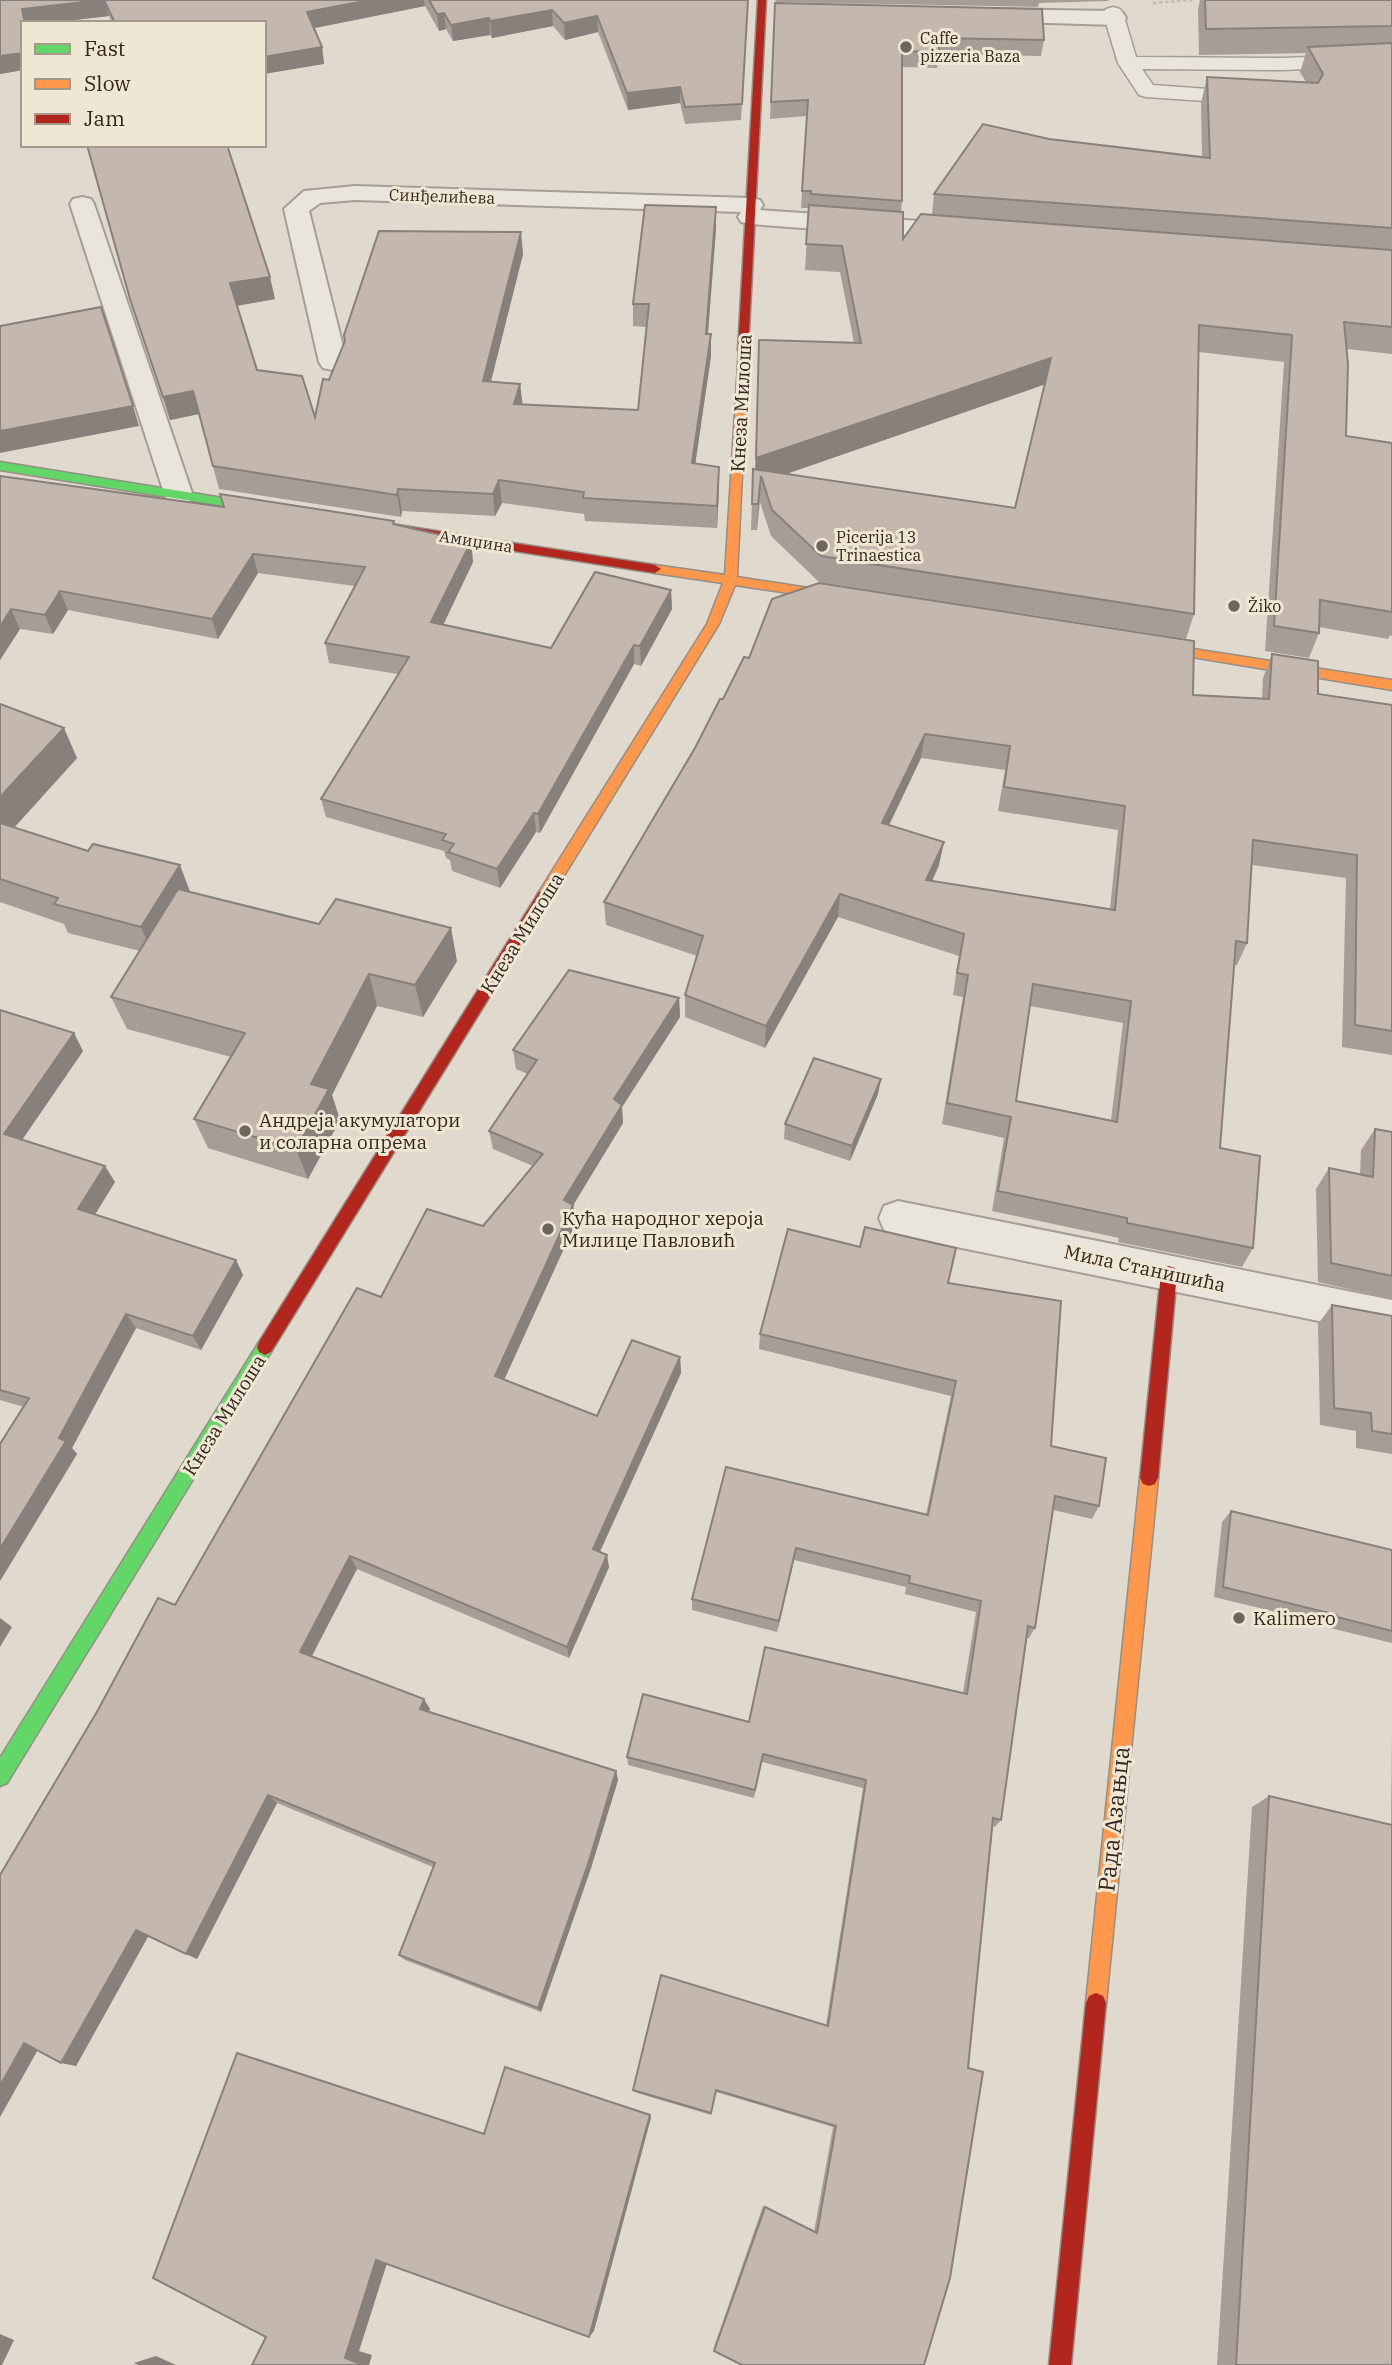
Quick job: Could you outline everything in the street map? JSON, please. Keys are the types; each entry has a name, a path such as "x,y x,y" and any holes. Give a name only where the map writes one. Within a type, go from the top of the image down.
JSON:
{"street":[{"path":"762,6 786,12"},
{"name":"Кнеза Милоша","path":"0,1776 713,624 731,579 762,6"},
{"path":"964,15 1114,16"},
{"name":"Синђелићева","path":"333,362 296,209 313,196 355,193 750,211 992,234"},
{"path":"82,204 179,496"},
{"path":"0,466 289,512"},
{"name":"Амиџина","path":"371,525 864,601"},
{"path":"1121,642 1392,685"},
{"name":"Мила Станишића","path":"898,1217 1392,1318"},
{"name":"Рада Азањца","path":"1060,2365 1169,1273"}],"lane":[{"path":"1114,16 1128,63 1146,91 1276,99"},
{"path":"1128,63 1287,73 1392,60"}],"building":[{"path":"0,0 101,0 22,9 25,21 21,21 21,53 0,56"},
{"path":"104,0 370,0 307,12 322,47 266,57 266,21 114,21"},
{"path":"429,0 748,0 742,104 685,107 680,87 627,93 597,16 564,23 552,10 451,25 444,13 437,14"},
{"path":"1205,0 1392,0 1392,26 1206,29"},
{"path":"775,3 1042,9 1044,40 939,38 939,52 902,51 902,201 811,194 811,191 802,191 808,100 771,102"},
{"path":"1392,43 1392,228 934,194 983,124 1049,139 1210,158 1207,77 1318,83 1323,74 1308,47"},
{"path":"88,147 228,147 270,277 230,283 257,370 302,376 315,417 323,379 329,380 345,341 344,335 379,231 521,232 483,381 520,384 514,404 638,410 649,304 633,304 645,205 716,207 706,334 711,334 692,463 719,467 717,506 583,498 584,492 499,480 493,494 398,489 397,495 213,466 193,391 163,397 130,299"},
{"path":"809,205 903,212 903,239 921,214 1392,250 1392,327 1344,322 1348,364 1346,436 1392,443 1392,612 1320,600 1319,633 1274,626 1292,335 1199,325 1194,614 821,556 772,510 761,476 758,504 752,504 753,469 1015,508 1051,358 756,458 759,340 861,343 842,246 806,244"},
{"path":"101,307 133,406 0,431 0,326"},
{"path":"0,476 224,507 220,494 394,521 393,524 471,542 431,622 551,648 595,572 671,590 640,646 634,645 538,814 534,813 497,869 448,852 454,844 442,840 446,834 321,799 409,657 325,643 365,567 253,554 212,619 60,591 45,615 11,609 0,627"},
{"path":"819,583 1194,641 1193,695 1269,699 1272,654 1318,661 1318,694 1392,705 1392,1031 1355,1025 1357,855 1253,840 1247,943 1236,941 1220,1148 1260,1156 1253,1248 1127,1223 1127,1218 998,1191 1011,1117 947,1103 968,975 957,973 964,934 840,894 766,1026 685,995 703,936 604,902 695,748 720,699 723,699 744,657 749,658 772,599","holes":["925,734 1010,746 1004,787 1125,806 1115,910 926,880 944,842 882,823","1033,984 1131,1001 1117,1122 1016,1101"]},
{"path":"0,704 64,728 0,797"},
{"path":"0,823 88,851 93,844 180,865 141,927 54,904 58,898 0,879"},
{"path":"178,889 319,924 336,899 451,928 415,985 369,974 311,1084 329,1089 296,1149 194,1119 245,1033 111,997"},
{"path":"569,970 679,998 614,1099 622,1105 564,1200 573,1205 495,1376 597,1416 632,1340 680,1357 593,1549 607,1555 567,1647 350,1556 300,1652 424,1699 420,1709 616,1771 589,1861 538,2008 399,1955 435,1863 268,1795 186,1954 136,1930 61,2063 24,2043 0,2086 0,1875 98,1710 158,1598 175,1605 357,1288 381,1297 427,1209 483,1226 543,1154 489,1131 537,1060 513,1050"},
{"path":"0,1010 74,1033 4,1134 105,1166 78,1209 236,1260 193,1336 126,1314 59,1438 66,1441 0,1549 0,1444 29,1398 0,1390"},
{"path":"814,1058 881,1079 852,1146 785,1124"},
{"path":"1375,1129 1392,1132 1392,1276 1331,1263 1329,1168 1373,1177"},
{"path":"865,1227 956,1248 948,1283 1061,1301 1051,1446 1106,1458 1099,1506 1055,1496 1035,1628 1028,1626 1001,1820 993,1818 968,2068 983,2072 950,2278 924,2365 742,2365 714,2351 765,2207 817,2233 836,2126 716,2090 711,2113 633,2090 661,1975 828,2026 866,1780 763,1754 755,1790 627,1757 643,1694 749,1722 765,1647 967,1694 981,1601 909,1583 910,1576 796,1548 779,1621 692,1599 726,1467 928,1515 956,1381 760,1334 788,1229 860,1247"},
{"path":"1332,1305 1392,1316 1392,1434 1372,1431 1371,1413 1334,1408"},
{"path":"1231,1511 1392,1550 1392,1631 1223,1587"},
{"path":"1269,1796 1392,1825 1392,2365 1236,2365"},
{"path":"237,2053 484,2134 505,2067 650,2115 589,2337 376,2260 345,2358 358,2365 252,2365 266,2337 153,2278"}],"traffic: fast":[{"path":"0,466 273,510"},
{"path":"0,1776 265,1347"}],"traffic: slow":[{"path":"544,896 713,624 731,579 743,350"},
{"path":"655,569 847,598"},
{"path":"1142,645 1392,685"},
{"path":"1096,2003 1149,1478"}],"traffic: jam":[{"path":"743,350 762,0"},
{"path":"391,528 655,569"},
{"path":"265,1347 544,896"},
{"path":"1149,1478 1169,1273"},
{"path":"1060,2365 1096,2003"}],"place":[{"name":"Caffe pizzeria Baza","path":"906,47"},
{"name":"Picerija 13 Trinaestica","path":"822,546"},
{"name":"Žiko","path":"1234,606"},
{"name":"Андреја акумулатори и соларна опрема","path":"245,1131"},
{"name":"Кућа народног хероја Милице Павловић","path":"548,1229"},
{"name":"Kalimero","path":"1239,1618"}]}
